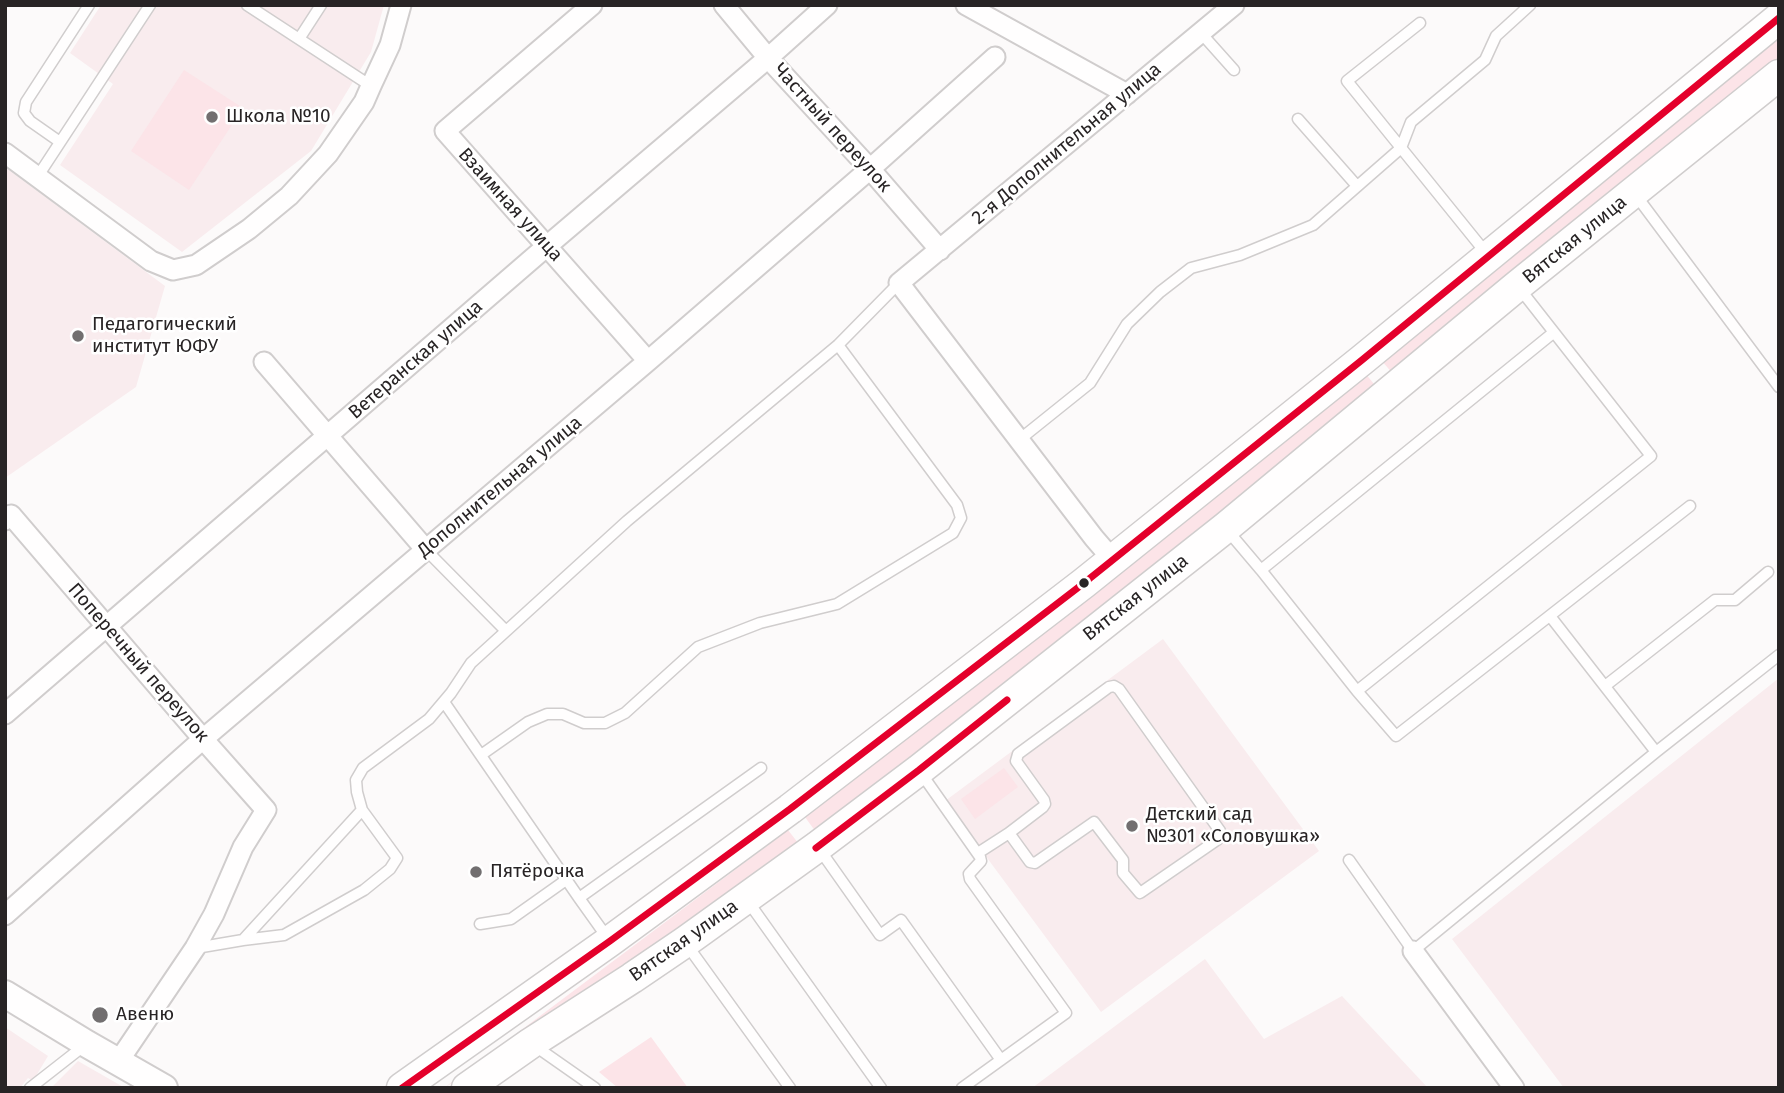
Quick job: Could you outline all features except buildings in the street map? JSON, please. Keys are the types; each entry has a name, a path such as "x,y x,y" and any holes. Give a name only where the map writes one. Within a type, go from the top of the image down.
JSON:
{"main road":[{"path":"402,1088 790,809 1113,560 1779,18"},
{"name":"Вятская улица","path":"467,1088 531,1042 685,942 919,770 1225,528 1517,286 1765,92"},
{"path":"1362,360 1376,364 1386,371 1391,382 1391,392"},
{"path":"790,809 799,835 817,846"}],"street":[{"path":"5,153 152,261 173,270 196,265 249,229 289,196 328,154 364,102 390,44 401,5"},
{"name":"Взаимная улица","path":"592,5 445,131 648,361"},
{"name":"Частный переулок","path":"724,5 940,250"},
{"name":"Ветеранская улица","path":"5,714 827,5"},
{"path":"966,5 1126,94"},
{"name":"2-я Дополнительная улица","path":"899,283 1234,5"},
{"name":"Дополнительная улица","path":"5,915 203,739 648,361 995,57"},
{"path":"899,283 1113,560"},
{"path":"264,362 426,550"},
{"name":"Поперечный переулок","path":"8,517 107,626 266,810 243,847 214,914 195,948"},
{"path":"118,1062 195,948"},
{"path":"1413,951 1514,1088"},
{"path":"5,993 164,1088"}],"lane":[{"path":"60,142 30,121 24,113 26,102 89,5"},
{"path":"38,176 150,5"},
{"path":"247,5 371,86"},
{"path":"299,39 321,5"},
{"path":"1019,440 1090,383 1127,324 1160,292 1191,268 1240,255 1313,225 1401,148 1411,122 1485,60 1496,36 1530,5"},
{"path":"1420,23 1347,81 1488,256"},
{"path":"1201,33 1234,70"},
{"path":"1298,119 1357,186"},
{"path":"1634,193 1779,387"},
{"path":"195,948 284,935 364,890 390,870 397,858 362,810 356,792 356,780 363,768 429,719 471,663 627,521 838,345 899,283"},
{"path":"1357,691 1651,456 1517,286"},
{"path":"1261,570 1552,333"},
{"path":"481,755 528,722 547,714 563,714 584,723 605,723 625,713 698,647 760,623 837,604 953,533 961,517 957,505 838,345"},
{"path":"1225,528 1396,736 1690,506"},
{"path":"426,550 506,631"},
{"path":"1605,686 1715,600 1735,600 1768,572"},
{"path":"1550,616 1656,752"},
{"path":"1349,860 1413,951 1779,655"},
{"path":"978,853 1045,804 1016,761 1018,754 1114,686 1119,689 1220,831 1220,836 1140,893 1123,873 1123,860 1094,822 1035,863 1030,862 1009,832"},
{"path":"444,702 610,941"},
{"path":"579,898 761,768"},
{"path":"919,770 978,853 981,861 972,869 970,879 1066,1013 962,1088"},
{"path":"243,940 362,810"},
{"path":"817,846 880,935 901,920 1001,1060"},
{"path":"480,925 511,919 566,880"},
{"path":"746,899 881,1088"},
{"path":"685,942 790,1088"},
{"path":"531,1042 595,1088"},
{"path":"30,1088 87,1044"}],"shaded area":[{"name":"Школа №10","path":"101,5 384,5 371,52 311,151 182,252 60,165 113,84 70,53"},
{"path":"1779,30 1779,61 1394,375 1381,360"},
{"path":"184,70 243,108 189,190 131,151"},
{"name":"Педагогический институт ЮФУ","path":"5,167 165,286 136,387 5,478"},
{"path":"1365,373 1378,389 818,835 805,817 1119,572"},
{"name":"Детский сад №301 «Соловушка»","path":"1163,639 1319,851 1101,1012 945,801"},
{"path":"1779,678 1779,1088 1564,1088 1452,939"},
{"path":"1004,768 1018,787 975,819 961,799"},
{"path":"788,830 802,848 642,962 444,1088"},
{"path":"1205,959 1264,1039 1342,996 1428,1088 1032,1088"},
{"path":"5,1027 48,1056 33,1081 28,1078 20,1088 5,1088"},
{"path":"651,1037 688,1088 618,1088 599,1072"},
{"path":"78,1061 125,1088 53,1086"}],"transit line":[{"path":"402,1088 790,809 1084,583 1362,360 1779,18"},
{"path":"816,848 1007,700"}],"place":[{"name":"Школа №10","path":"212,117"},
{"name":"Педагогический институт ЮФУ","path":"78,336"},
{"name":"Детский сад №301 «Соловушка»","path":"1132,826"},
{"name":"Пятёрочка","path":"476,872"},
{"name":"Авеню","path":"100,1015"}]}
